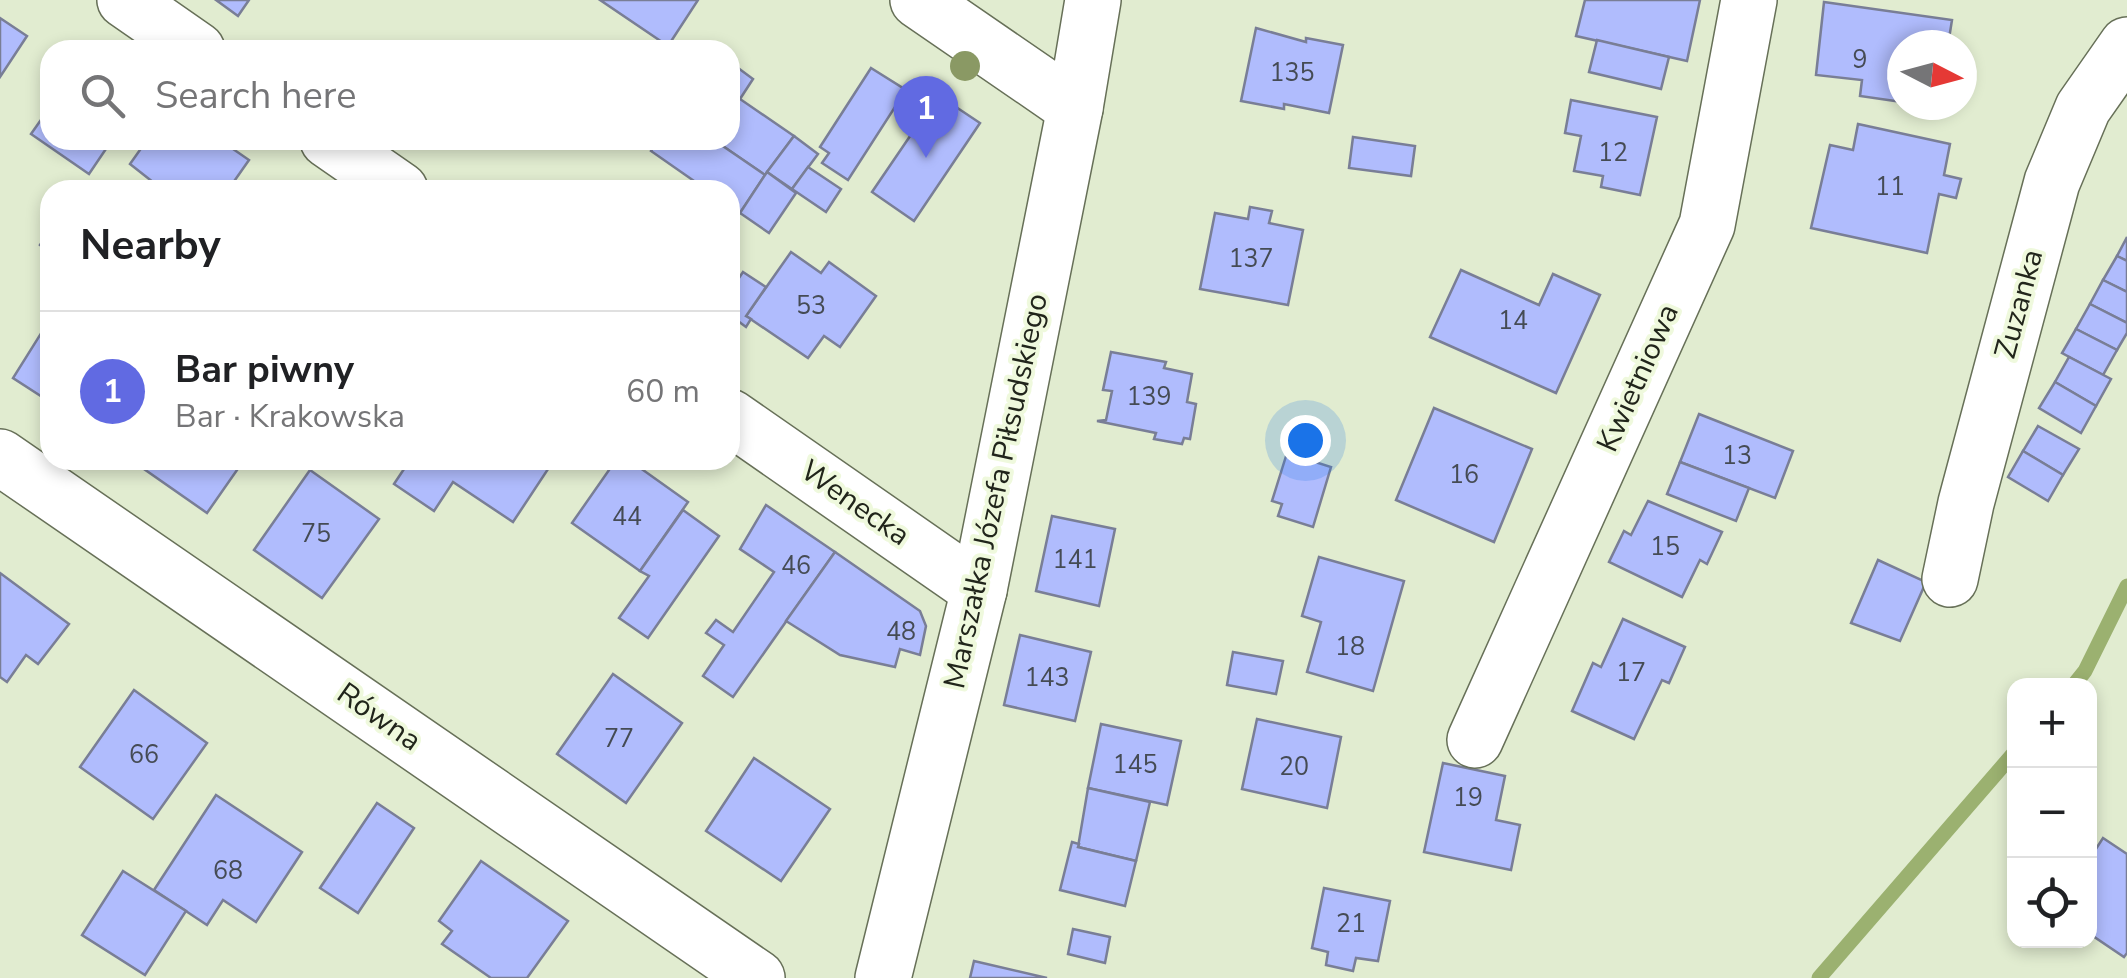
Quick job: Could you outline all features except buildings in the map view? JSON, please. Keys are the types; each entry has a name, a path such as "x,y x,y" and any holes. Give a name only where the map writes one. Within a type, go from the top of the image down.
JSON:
{"street":[{"path":"124,0 182,40"},
{"path":"918,0 1075,108"},
{"name":"Marszałka Józefa Piłsudskiego","path":"883,978 979,590 1093,0"},
{"name":"Kwietniowa","path":"1475,740 1707,225 1749,0"},
{"name":"Zuzanka","path":"1950,578 1966,503 2052,182 2084,108 2127,45"},
{"path":"342,150 386,180"},
{"name":"Wenecka","path":"740,424 979,590"},
{"name":"Równa","path":"0,457 757,978"}],"waterway":[{"path":"2079,678 2127,586"},
{"path":"1819,978 2007,761"}],"place":[{"name":"Bar piwny","path":"926,158"}]}
